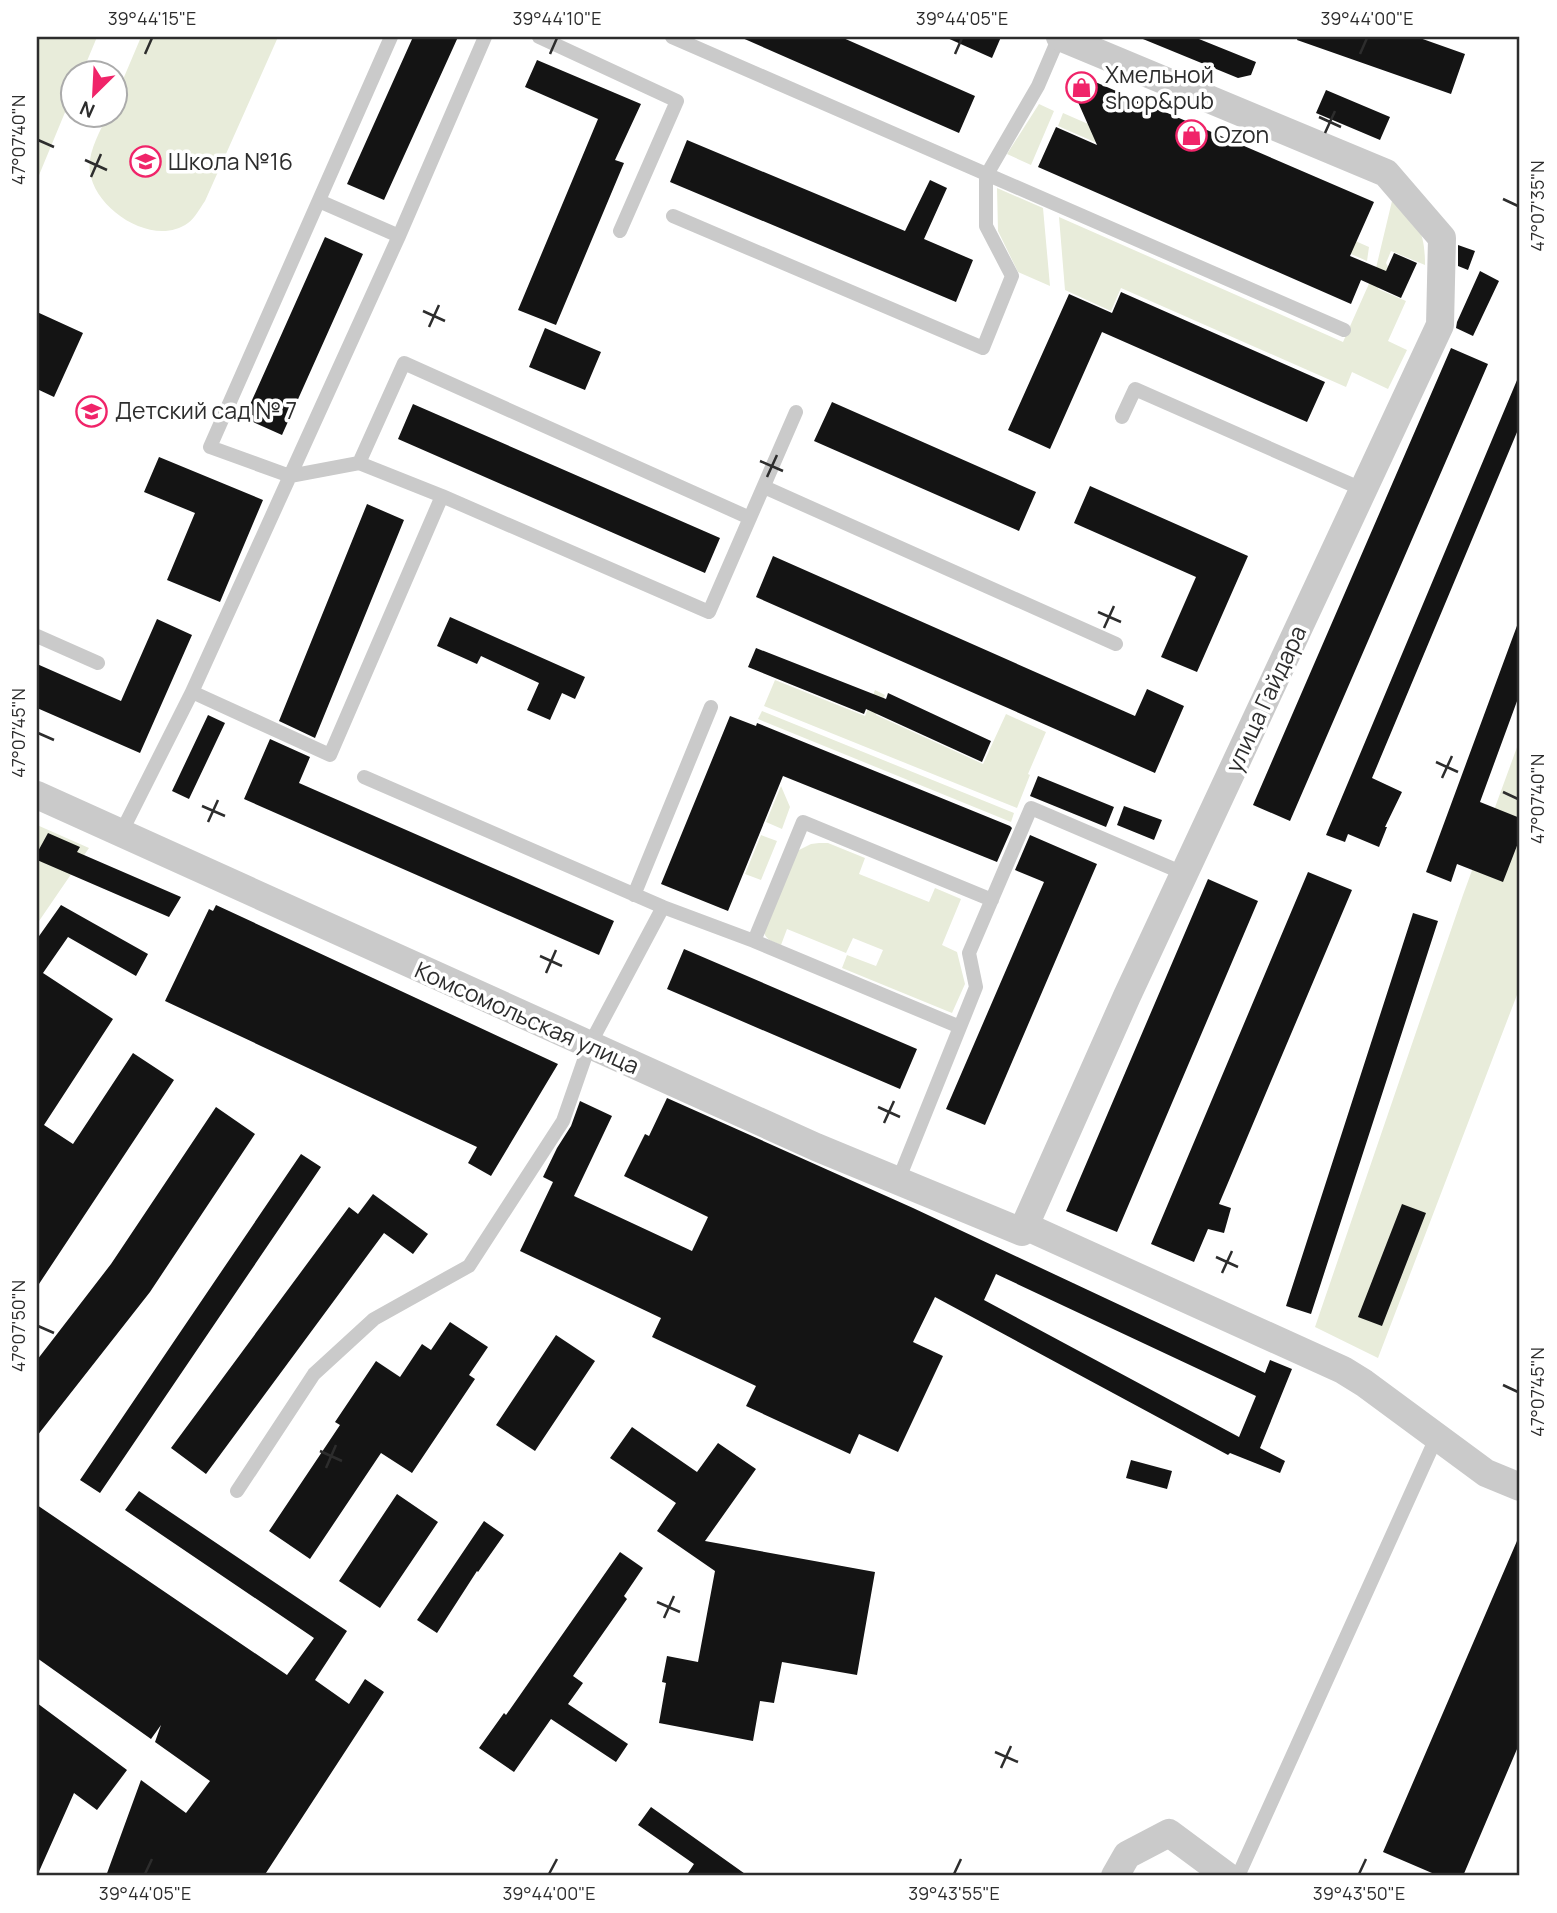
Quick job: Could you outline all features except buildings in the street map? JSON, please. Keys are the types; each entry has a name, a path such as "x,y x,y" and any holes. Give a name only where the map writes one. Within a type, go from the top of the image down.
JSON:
{"street":[{"name":"улица Гайдара","path":"1024,1229 1183,873 1440,325 1442,238 1386,173 1060,37"},
{"name":"Комсомольская улица","path":"37,795 816,1147 1024,1229 1343,1370 1486,1473 1519,1484"},
{"path":"1115,1876 1127,1855 1169,1833 1227,1876"}],"lane":[{"path":"391,37 210,447 290,476 359,463 442,496 709,612 796,412"},
{"path":"121,833 191,692 290,476 399,236 485,37"},
{"path":"539,37 677,101 620,231"},
{"path":"672,37 1344,330"},
{"path":"673,216 983,348 1012,276 986,226 986,176 1038,86 1060,37"},
{"path":"319,201 399,236"},
{"path":"359,463 404,363 750,518"},
{"path":"1122,417 1135,388 1364,490"},
{"path":"764,487 1116,644"},
{"path":"191,692 330,755 442,496"},
{"path":"37,636 98,663"},
{"path":"634,895 711,707"},
{"path":"364,777 634,895 754,941 960,1027"},
{"path":"898,1181 976,987 970,953 1031,808 1183,873"},
{"path":"754,941 803,822 992,900"},
{"path":"237,1492 314,1374 374,1319 469,1266 563,1121 589,1046 663,907"},
{"path":"1238,1876 1437,1436"}],"green space":[{"path":"37,37 97,37 87,60 60,60 60,124 37,180"},
{"path":"141,37 278,37 205,201 191,221 174,230 143,228 128,221 103,200 94,186 90,172 90,157 101,130 130,130 130,63"},
{"path":"1039,104 1054,111 1031,165 1007,154"},
{"path":"1063,113 1369,247 1367,261 1058,126"},
{"path":"997,188 1043,208 1050,286 1018,272 998,231"},
{"path":"1392,201 1408,214 1418,227 1424,243 1425,265 1391,251 1386,263 1388,267 1378,289 1406,301 1388,341 1407,350 1388,389 1352,372 1346,387 1121,288 1111,311 1065,290 1059,217 1343,342 1376,268"},
{"path":"775,680 865,716 875,690 885,695 876,715 983,764 1006,714 1046,732 1017,808 764,706"},
{"path":"762,711 1014,813 1011,822 758,719"},
{"path":"1520,739 1520,987 1378,1358 1315,1327 1463,895"},
{"path":"781,786 790,807 782,829 766,822"},
{"path":"37,825 89,848 37,924"},
{"path":"761,835 777,841 761,880 745,874"},
{"path":"819,843 828,843 865,858 859,874 929,902 935,888 961,899 942,945 957,952 965,984 952,1013 842,968 847,955 876,966 883,950 853,938 846,953 787,929 781,945 767,938 763,929 795,852"}],"place":[{"name":"Хмельной shop&pub","path":"1082,88"},
{"name":"Ozon","path":"1191,135"},
{"name":"Школа №16","path":"145,162"},
{"name":"Детский сад № 7","path":"92,411"}]}
